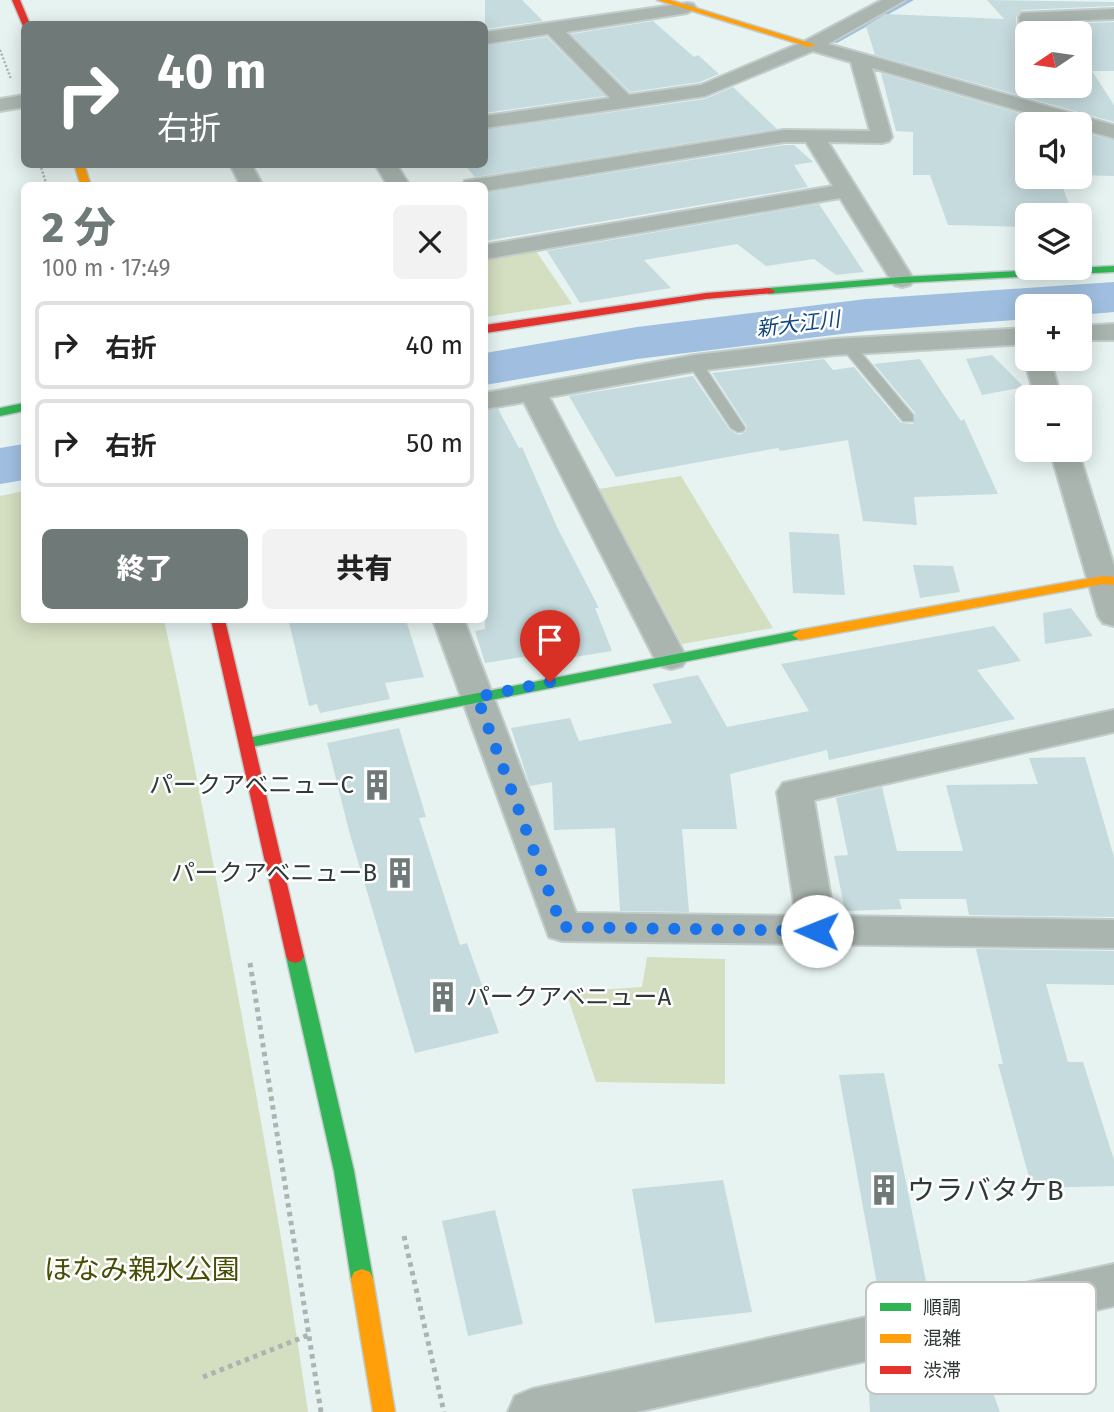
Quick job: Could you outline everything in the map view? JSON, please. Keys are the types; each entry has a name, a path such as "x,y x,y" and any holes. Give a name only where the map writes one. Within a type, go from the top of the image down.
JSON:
{"street":[{"path":"16,0 25,21"},
{"path":"661,0 1048,112"},
{"path":"863,0 891,3"},
{"path":"488,120 705,90 812,45 891,3"},
{"path":"488,38 687,8"},
{"path":"1028,21 1028,17 1114,14"},
{"path":"553,29 625,102"},
{"path":"488,184 784,136 882,137 859,57"},
{"path":"1034,98 1035,108"},
{"path":"0,105 21,102"},
{"path":"1092,116 1114,116"},
{"path":"1092,125 1114,132"},
{"path":"813,136 902,280"},
{"path":"488,251 845,191"},
{"path":"488,329 706,296 902,280 1114,269"},
{"path":"1092,332 1114,331"},
{"path":"488,400 695,363 848,346 1015,337"},
{"path":"532,391 671,659"},
{"path":"0,412 21,408"},
{"path":"1068,462 1108,580 1114,616"},
{"path":"247,743 671,659 1108,580"},
{"path":"219,623 344,1171 384,1412"},
{"path":"449,623 562,927 1114,934"},
{"path":"817,931 795,792 1114,721"},
{"path":"1096,1289 1114,1285"},
{"path":"532,1412 866,1339"}],"lane":[{"path":"848,346 908,418"},
{"path":"695,363 738,428"}],"path":[{"path":"249,956 321,1412"},
{"path":"202,1377 310,1334"},
{"path":"436,1370 444,1412"}],"green space":[{"path":"536,251 572,304 488,317 488,259"},
{"path":"681,476 773,628 682,644 599,489"},
{"name":"ほなみ親水公園","path":"21,492 21,623 165,623 248,1051 308,1412 0,1412 0,496"},
{"path":"647,957 725,959 725,1084 596,1082 566,992 642,987"}],"building":[{"path":"485,0 522,0 543,21 488,29 488,21 485,21"},
{"path":"987,0 1114,2 1114,6 1022,10 1015,21 1015,94 875,55 866,26 885,14 1004,19"},
{"path":"653,21 694,57 698,55 719,74 700,82 630,92 571,34"},
{"path":"1114,22 1114,71 1092,71 1092,23"},
{"path":"547,37 605,96 488,113 488,46"},
{"path":"1092,71 1114,105 1114,122 1092,116 1092,112 1078,112 1028,98 1092,98"},
{"path":"881,73 1015,112 1015,189 1063,189 1069,203 1015,203 1015,227 948,225 930,175 913,175 913,132 896,131"},
{"path":"733,87 777,129 475,177 467,168 488,168 488,130 705,99"},
{"path":"1092,135 1114,140 1114,176 1092,175"},
{"path":"784,145 794,145 813,162 794,165 808,187 488,240 488,193"},
{"path":"819,204 864,272 836,275 814,259 766,266 737,244 644,260 671,288 580,303 547,251"},
{"path":"992,355 1022,385 982,395 966,359"},
{"path":"824,359 833,370 854,367 901,423 913,424 915,413 874,364 920,359 961,421 964,419 998,494 914,497 917,525 863,521 848,440 780,451 778,448 616,477 569,396 693,376 729,429 739,435 745,432 747,427 712,373"},
{"path":"498,409 519,448 522,447 557,527 599,608 595,608 612,651 568,658 565,650 485,663 475,631 485,629 485,623 488,623 488,411"},
{"path":"789,532 839,534 845,595 793,593"},
{"path":"913,565 953,566 960,592 920,598"},
{"path":"1071,608 1093,636 1045,644 1043,613"},
{"path":"289,623 407,623 424,677 385,683 390,699 320,713 317,704 309,706"},
{"path":"994,626 1021,661 977,670 1015,719 829,760 827,750 730,774 737,829 682,829 689,912 620,911 615,828 554,830 552,782 530,786 511,728 570,718 579,741 672,723 652,684 698,675 727,727 809,711 781,664"},
{"path":"399,728 426,817 419,818 460,945 467,943 499,1033 415,1053 349,831 327,743"},
{"path":"1085,757 1114,857 1114,917 969,915 966,899 899,899 902,909 845,911 834,856 848,855 836,798 882,787 897,851 963,851 946,785 1038,784 1029,758"},
{"path":"976,949 1114,951 1114,985 1046,984 1068,1062 1083,1062 1114,1160 1114,1186 1032,1188 998,1064 1003,1064"},
{"name":"ウラバタケB","path":"884,1073 926,1282 877,1282 839,1075"},
{"path":"723,1180 752,1312 655,1323 632,1189"},
{"path":"495,1210 523,1324 468,1336 442,1221"},
{"path":"869,1394 994,1394 1000,1412 870,1412"}],"waterway":[{"path":"835,42 911,0"},
{"name":"新大江川","path":"488,368 637,343 866,315 1114,297"},
{"name":"新大江川","path":"0,466 21,462"}],"traffic: fast":[{"path":"769,291 902,280 1114,269"},
{"path":"0,412 21,408"},
{"path":"247,743 800,635"},
{"path":"295,956 344,1171 362,1279"}],"traffic: slow":[{"path":"661,0 812,45"},
{"path":"80,168 85,182"},
{"path":"800,635 1103,580 1114,581"},
{"path":"362,1279 384,1412"}],"traffic: jam":[{"path":"16,0 25,21"},
{"path":"488,329 706,296 769,291"},
{"path":"219,623 295,956"}],"place":[{"name":"パークアベニューC","path":"377,785"},
{"name":"パークアベニューB","path":"400,873"},
{"name":"パークアベニューA","path":"443,997"},
{"name":"ウラバタケB","path":"884,1190"}],"route":[{"path":"550,682 477,697 562,927 817,931"}]}
